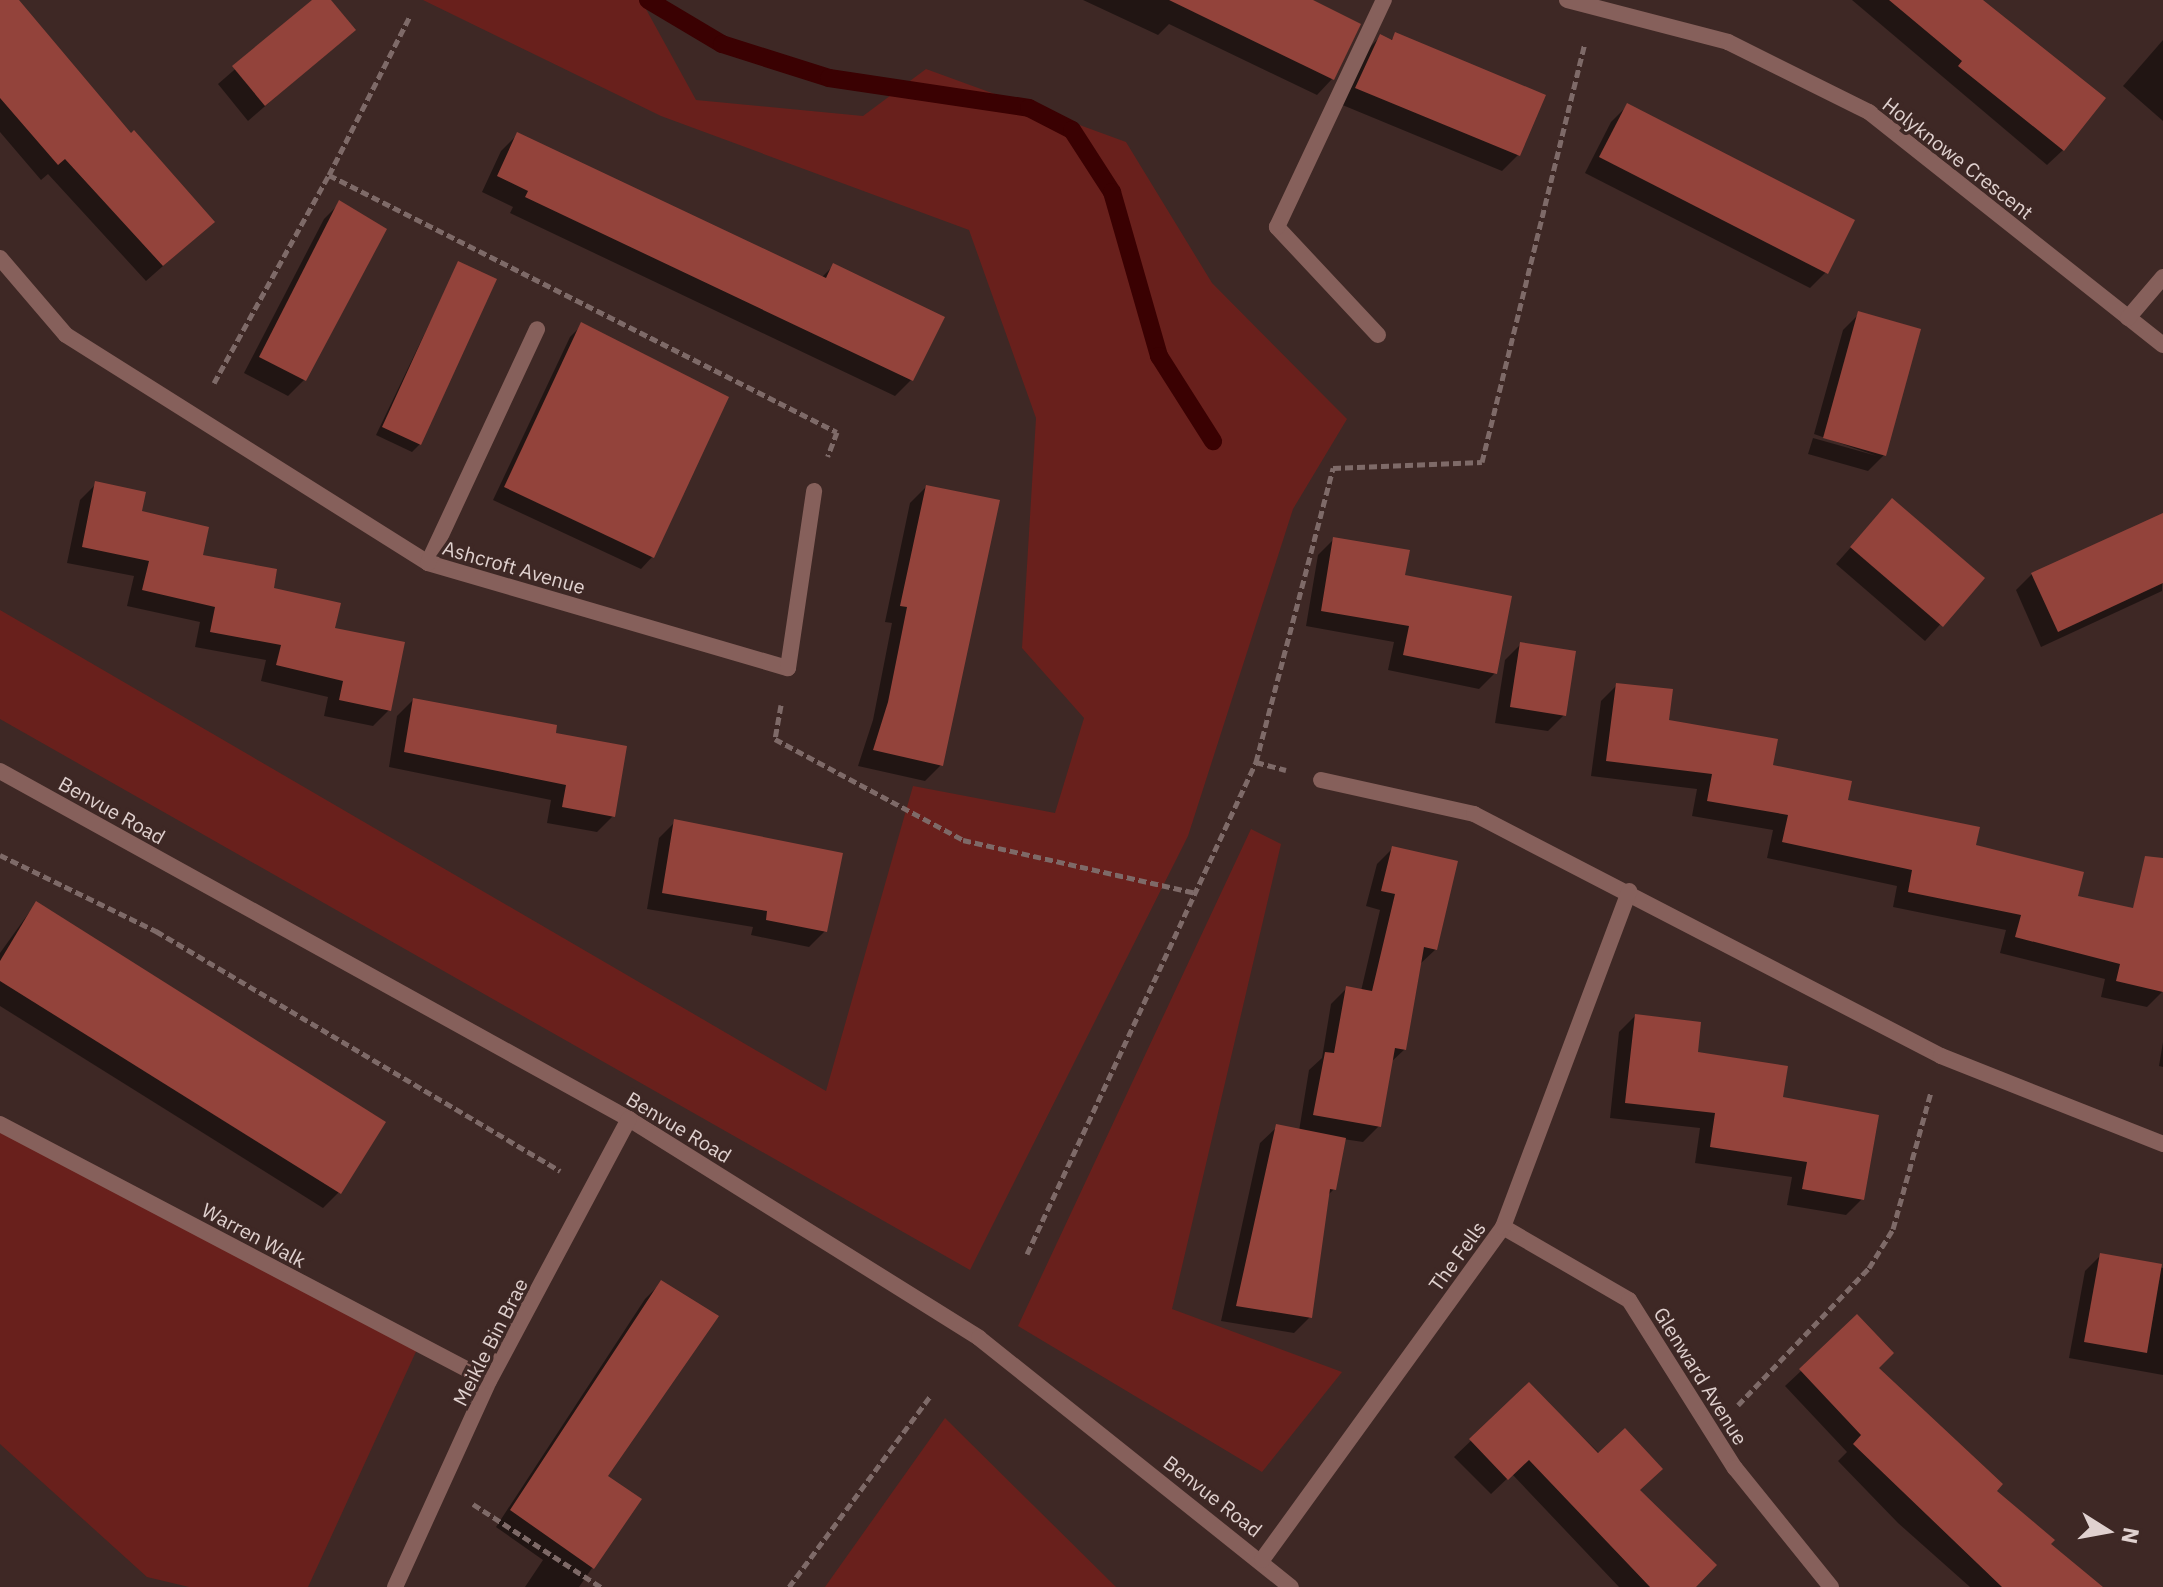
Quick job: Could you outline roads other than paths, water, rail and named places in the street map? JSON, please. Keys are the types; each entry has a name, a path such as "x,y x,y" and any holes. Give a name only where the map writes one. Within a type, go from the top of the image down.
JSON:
{"street":[{"path":"1378,335 1277,227 1384,0"},
{"name":"Holyknowe Crescent","path":"1567,0 1728,42 1869,112 2163,345"},
{"name":"Ashcroft Avenue","path":"0,258 66,335 428,563 788,668 814,491"},
{"path":"2128,318 2163,277"},
{"path":"428,563 537,329"},
{"name":"Benvue Road","path":"0,771 629,1119 979,1338 1262,1560 1291,1587"},
{"path":"1321,780 1474,814 1629,891 1941,1056 2163,1144"},
{"name":"The Fells","path":"1262,1560 1503,1227 1629,891"},
{"name":"Meikle Bin Brae","path":"395,1587 445,1486 489,1381 629,1119"},
{"name":"Warren Walk","path":"0,1124 489,1381"},
{"name":"Glenward Avenue","path":"1503,1227 1629,1300 1712,1432 1831,1587"}],"waterway":[{"path":"648,0 722,44 829,78 1029,108 1072,130 1112,192 1159,356 1213,441"}]}
